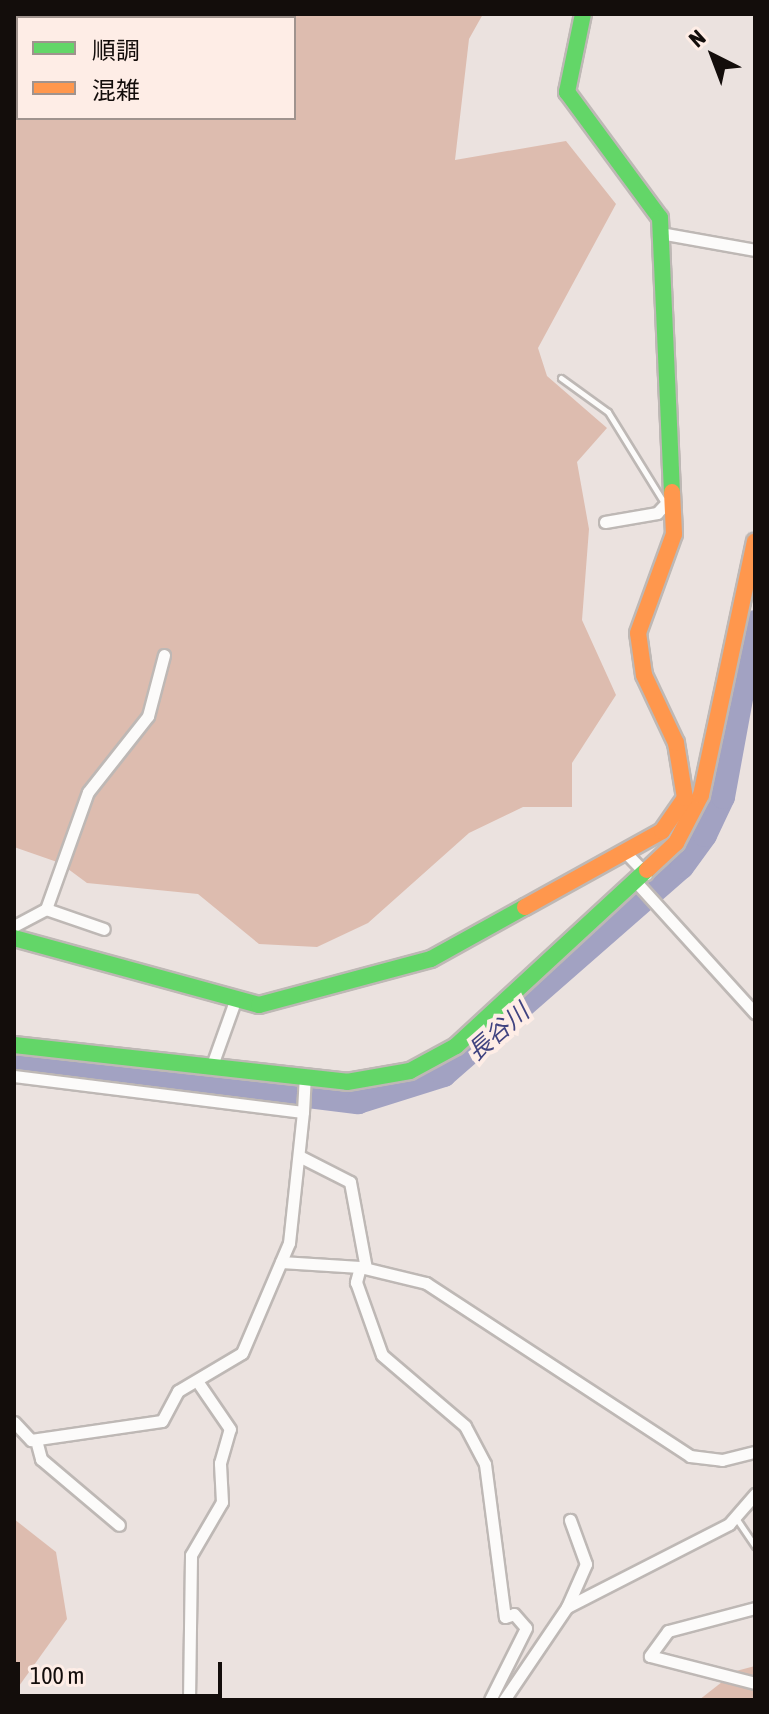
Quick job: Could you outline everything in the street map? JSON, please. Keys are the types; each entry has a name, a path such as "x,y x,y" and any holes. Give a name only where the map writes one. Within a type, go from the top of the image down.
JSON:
{"street":[{"path":"14,938 236,998 280,1003 397,972 662,831 685,798 676,743 644,675 638,633 674,534 668,498 660,233 650,199 567,92 583,14"},
{"path":"660,233 755,250"},
{"path":"605,522 657,513 668,498"},
{"path":"14,1045 305,1079 374,1080 434,1059 642,879 676,843 701,795 755,542"},
{"path":"14,926 46,909 88,792 148,716 164,655"},
{"path":"624,851 642,879 755,1013"},
{"path":"46,909 104,929"},
{"path":"211,1068 236,998"},
{"path":"14,1076 303,1112"},
{"path":"36,1440 90,1426 162,1421 170,1400 242,1353 281,1262 301,1157 305,1079"},
{"path":"301,1157 350,1182 363,1267 356,1282 382,1355 465,1426 485,1464 505,1617 514,1614 526,1628 490,1700"},
{"path":"281,1262 363,1267 426,1283 690,1456 740,1459 755,1452"},
{"path":"189,1700 191,1555 222,1502 220,1463 230,1429 197,1381"},
{"path":"14,1422 36,1440 41,1459 119,1525"},
{"path":"567,1607 736,1518 755,1494"},
{"path":"504,1700 567,1607 586,1564 570,1520"},
{"path":"755,1608 668,1631 650,1656 755,1683"}],"lane":[{"path":"561,378 608,412 668,498"},
{"path":"736,1518 755,1546"}],"shaded area":[{"path":"14,14 483,14 469,39 455,160 566,141 616,204 538,348 547,376 607,428 577,462 589,529 582,620 616,695 572,763 572,807 523,807 469,833 368,923 317,947 259,944 198,894 87,883 60,863 14,847"},
{"path":"14,1519 56,1552 67,1619 14,1693"},
{"path":"755,1666 755,1700 699,1700 736,1671"}],"waterway":[{"name":"長谷川","path":"14,1060 358,1102 444,1075 682,867 705,835 723,797 755,622"}],"traffic: fast":[{"path":"583,14 567,92 660,218 672,492"},
{"path":"14,1045 347,1082 410,1071 456,1046 647,870"},
{"path":"14,938 259,1005 431,959 525,907"}],"traffic: slow":[{"path":"525,907 662,831 685,798 676,743 644,675 638,633 674,534 672,492"},
{"path":"647,870 676,843 701,795 755,542"}]}
